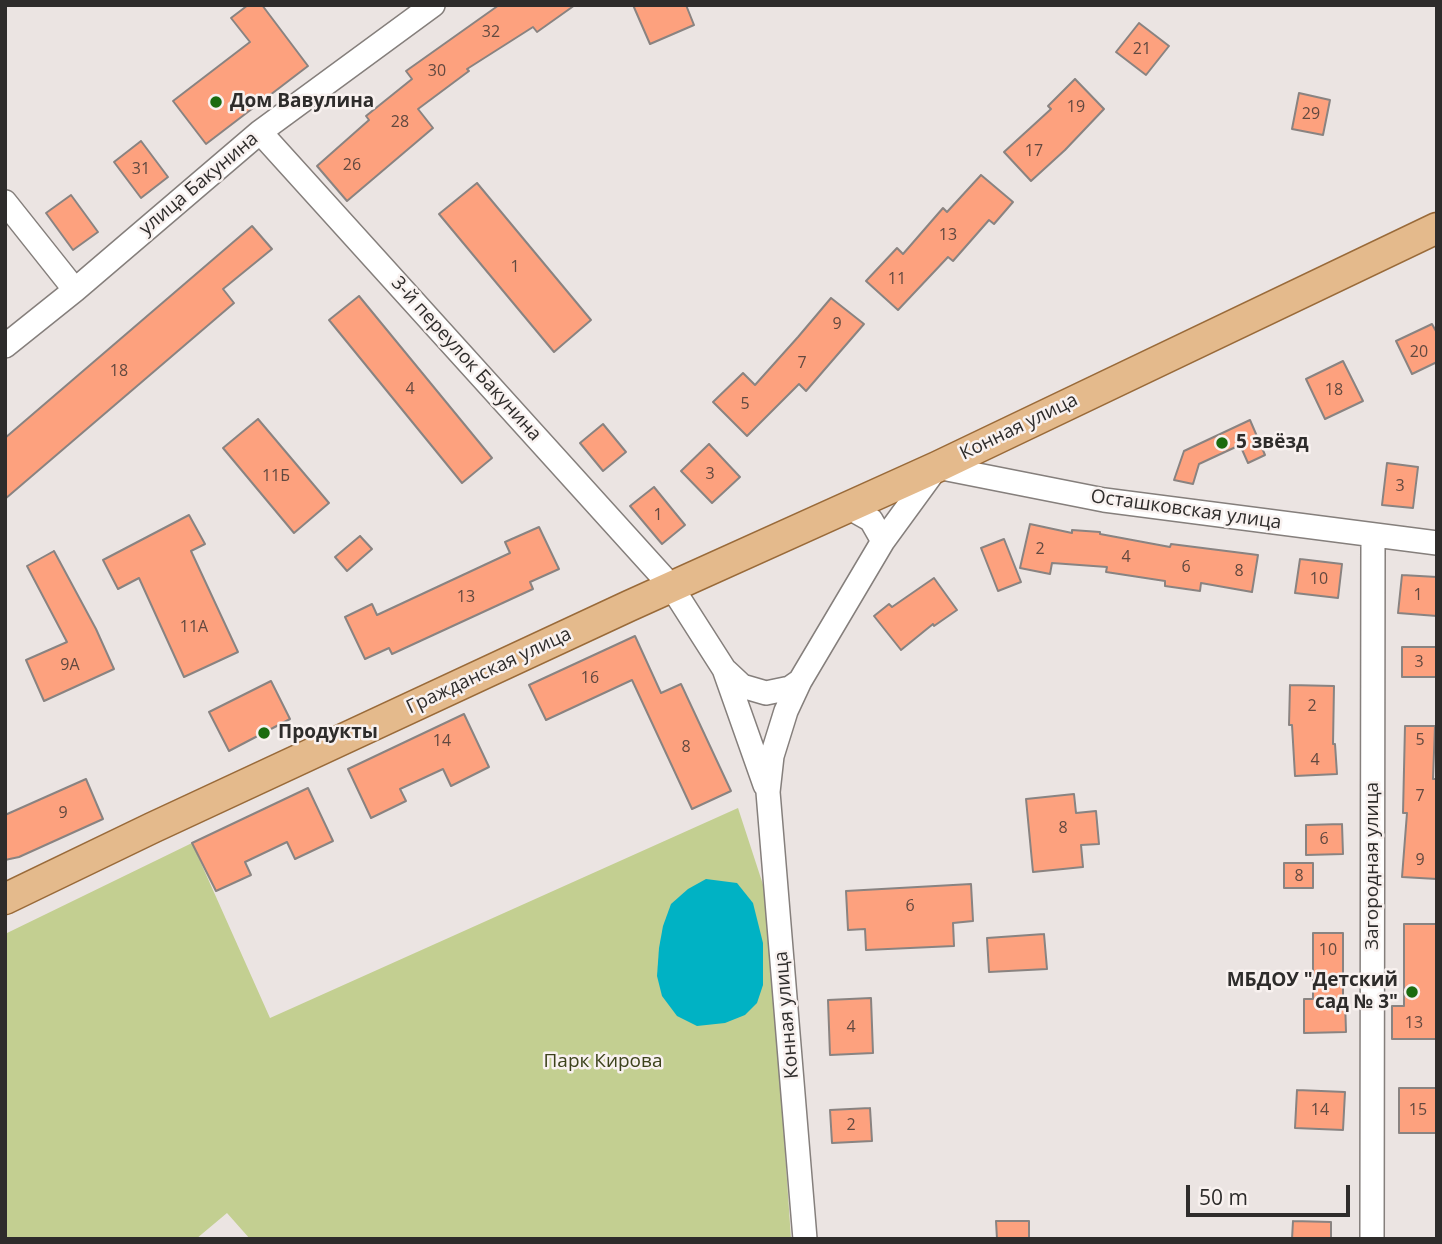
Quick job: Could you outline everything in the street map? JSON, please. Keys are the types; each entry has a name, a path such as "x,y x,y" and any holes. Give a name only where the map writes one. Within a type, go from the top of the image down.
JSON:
{"main road":[{"name":"Конная улица","path":"937,467 1437,228"},
{"name":"Гражданская улица","path":"5,899 671,586 937,467"}],"street":[{"name":"улица Бакунина","path":"5,346 75,290 260,132 433,5"},
{"name":"3-й переулок Бакунина","path":"260,132 671,586"},
{"path":"5,202 75,290"},
{"name":"Конная улица","path":"805,1239 768,792 776,734 800,681 883,541 937,467"},
{"name":"Осташковская улица","path":"937,467 1104,500 1437,543"},
{"path":"848,507 870,520 883,541"},
{"name":"Загородная улица","path":"1372,1239 1373,535"},
{"name":"Конная улица","path":"671,586 724,669 768,792"},
{"path":"724,669 731,679 753,691 778,692 800,681"}],"green space":[{"name":"Парк Кирова","path":"738,808 768,900 791,1239 250,1239 227,1213 196,1239 5,1239 5,934 192,843 270,1018"}],"water":[{"path":"706,879 737,883 753,903 763,943 763,985 757,1003 745,1015 725,1023 697,1026 677,1016 662,996 657,976 663,926 671,904 688,889"}],"building":[{"path":"248,5 262,5 308,66 206,144 173,101 250,42 231,18"},
{"path":"499,5 575,5 537,32 533,27 467,69 469,71 418,109 433,128 347,201 317,166 369,120 366,116 412,79 406,71"},
{"path":"633,5 686,5 694,25 650,44"},
{"path":"1139,23 1169,46 1146,75 1116,52"},
{"path":"1075,79 1104,109 1031,181 1004,152 1051,109 1048,106"},
{"path":"1299,93 1330,100 1323,135 1292,129"},
{"path":"141,141 168,177 141,198 114,162"},
{"path":"981,175 1013,202 994,224 989,220 953,261 948,257 898,310 866,281 897,248 903,254 943,208 947,212"},
{"path":"477,183 591,320 554,352 439,214"},
{"path":"71,195 98,232 73,250 46,213"},
{"path":"252,226 272,249 223,289 234,303 5,499 5,438"},
{"path":"359,296 492,458 462,483 329,320"},
{"path":"831,298 864,324 806,391 799,384 747,436 713,402 743,373 755,385"},
{"path":"1432,324 1437,333 1437,362 1412,374 1396,341"},
{"path":"1343,361 1363,401 1325,419 1306,379"},
{"path":"258,419 329,503 294,533 223,448"},
{"path":"1250,420 1265,455 1248,463 1240,445 1199,464 1193,484 1174,480 1184,451"},
{"path":"603,424 626,452 603,471 580,443"},
{"path":"709,444 740,477 712,503 681,471"},
{"path":"1387,463 1418,467 1413,508 1382,505"},
{"path":"654,487 685,525 662,544 630,506"},
{"path":"189,515 205,544 191,551 238,652 184,677 139,578 118,589 103,560"},
{"path":"1030,524 1072,533 1072,530 1100,532 1170,547 1171,544 1258,555 1252,592 1201,583 1200,591 1165,586 1165,581 1106,572 1107,567 1052,563 1050,574 1020,568"},
{"path":"539,527 559,569 530,582 533,589 392,654 389,648 365,659 345,617 372,604 377,615 510,553 505,542"},
{"path":"360,536 372,549 347,571 335,557"},
{"path":"1004,539 1021,582 998,591 981,548"},
{"path":"54,551 114,669 44,701 26,660 67,642 27,566"},
{"path":"1300,559 1342,564 1338,598 1295,593"},
{"path":"1402,575 1437,577 1437,616 1398,613"},
{"path":"934,578 957,610 934,626 933,624 901,650 874,616 889,604 892,607"},
{"path":"635,636 661,693 681,684 731,791 692,809 632,680 546,720 529,685"},
{"path":"1402,647 1437,647 1437,677 1402,677"},
{"path":"271,681 290,719 229,751 209,712"},
{"path":"1290,685 1334,686 1333,744 1337,774 1295,776 1292,725 1289,725"},
{"path":"464,714 489,767 451,786 443,769 400,789 406,801 371,818 348,769"},
{"path":"1405,726 1435,726 1433,779 1437,779 1437,879 1402,877 1407,813 1403,813"},
{"path":"86,779 103,819 19,857 5,860 5,815"},
{"path":"308,788 333,841 295,859 287,842 245,862 251,875 216,891 192,843"},
{"path":"1074,794 1076,813 1096,811 1099,844 1081,845 1083,867 1033,872 1026,799"},
{"path":"1342,824 1343,854 1306,855 1306,825"},
{"path":"1284,863 1313,863 1313,888 1284,888"},
{"path":"971,884 973,921 953,923 954,946 866,950 865,929 848,930 846,891"},
{"path":"1404,924 1437,924 1437,1039 1392,1039 1392,1006 1404,1006"},
{"path":"1313,933 1343,933 1346,1032 1304,1033 1304,999 1313,999"},
{"path":"1044,934 1047,969 989,972 987,938"},
{"path":"871,998 873,1053 830,1055 828,1000"},
{"path":"1399,1088 1437,1088 1437,1133 1399,1133"},
{"path":"1297,1090 1345,1092 1343,1130 1295,1128"},
{"path":"870,1108 872,1141 832,1143 830,1110"},
{"path":"996,1221 1029,1221 1029,1239 997,1239"},
{"path":"1293,1221 1331,1222 1331,1239 1292,1239"}],"place":[{"name":"Дом Вавулина","path":"216,102"},
{"name":"5 звёзд","path":"1222,443"},
{"name":"Продукты","path":"264,733"},
{"name":"МБДОУ \"Детский сад № 3\"","path":"1412,992"}]}
